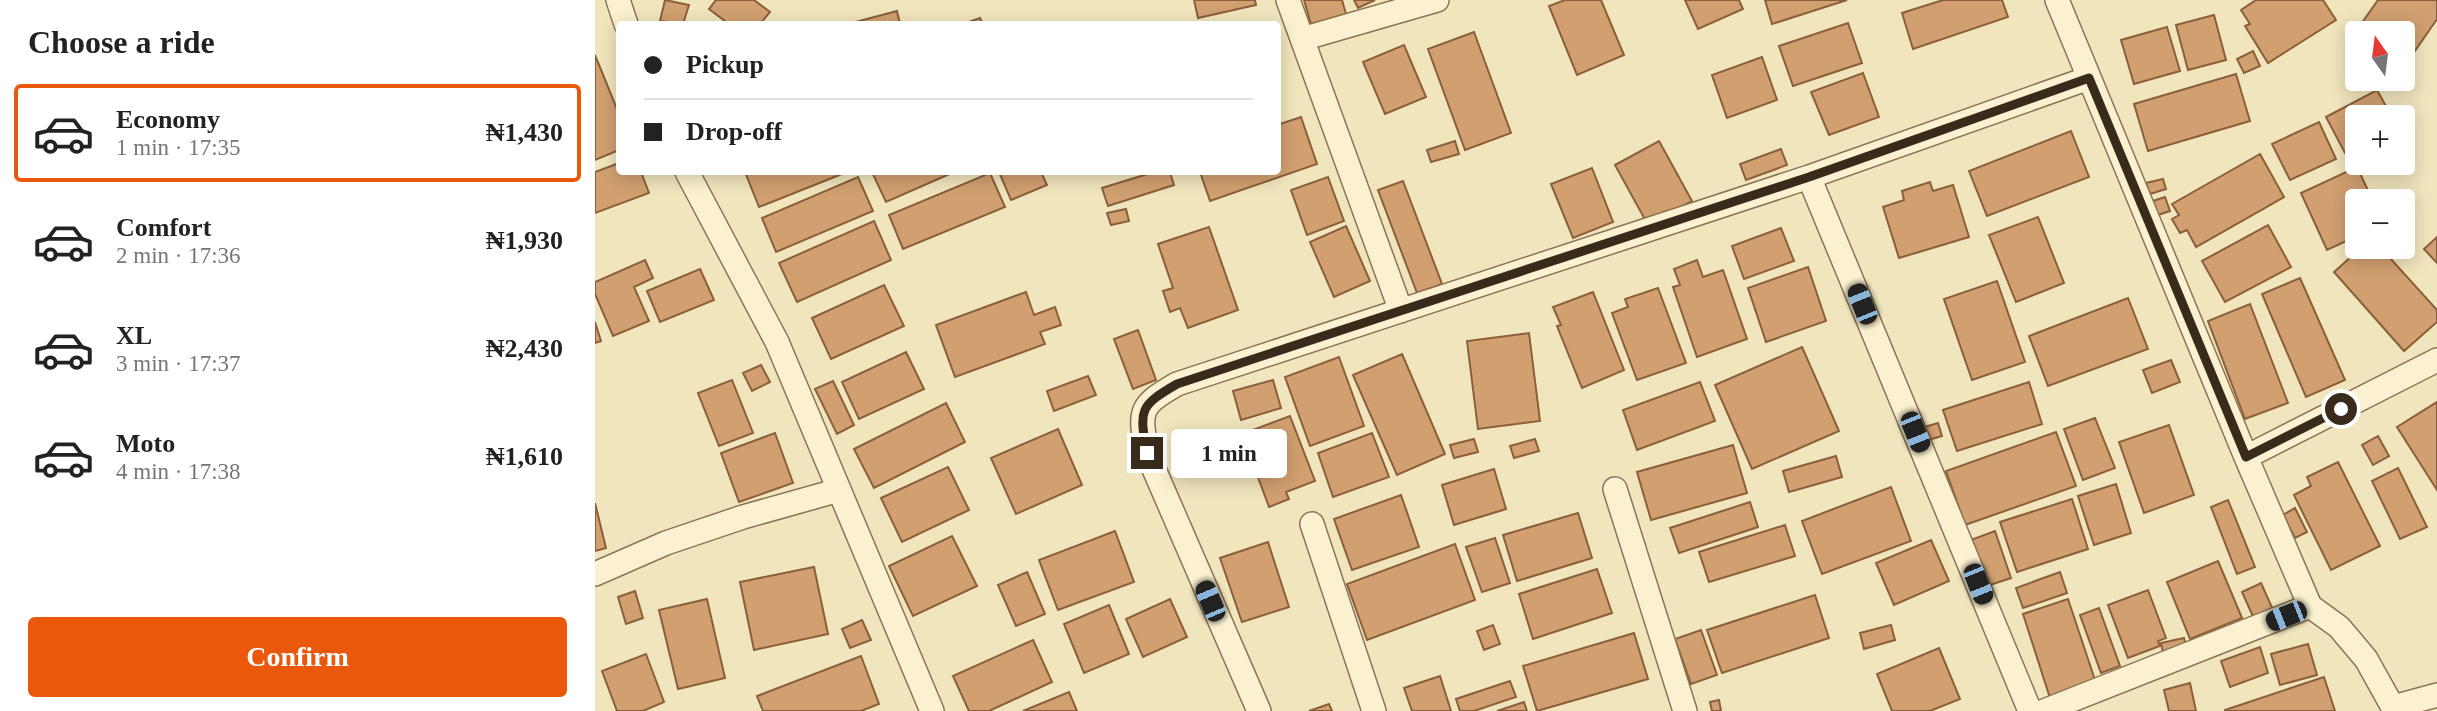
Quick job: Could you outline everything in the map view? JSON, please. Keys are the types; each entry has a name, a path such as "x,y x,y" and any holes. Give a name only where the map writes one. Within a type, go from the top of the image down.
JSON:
{"street":[{"path":"618,0 626,21"},
{"path":"1288,0 1401,311"},
{"path":"1302,39 1437,0"},
{"path":"2057,0 2310,606 2339,627 2366,659 2394,709 2437,695"},
{"path":"1259,711 1147,453 1141,422 1150,400 1177,384 1809,177 2089,78"},
{"path":"689,175 777,342 932,711"},
{"path":"1809,177 2030,711"},
{"path":"2246,457 2437,360"},
{"path":"1615,489 1685,711"},
{"path":"595,574 666,543 743,517 839,490"},
{"path":"1312,524 1374,711"},
{"path":"2043,711 2069,707 2310,606"}],"building":[{"path":"665,0 689,5 684,21 660,21"},
{"path":"716,0 754,0 770,12 762,21 725,21 709,9"},
{"path":"1194,0 1255,0 1256,5 1198,18"},
{"path":"1304,0 1342,0 1346,14 1311,24"},
{"path":"1354,0 1375,0 1358,8"},
{"path":"1565,0 1601,0 1624,55 1577,75 1549,6"},
{"path":"1685,0 1739,0 1743,9 1698,29"},
{"path":"1765,0 1847,0 1772,24"},
{"path":"1943,0 2002,0 2008,17 1913,49 1902,13"},
{"path":"2256,0 2323,0 2336,20 2268,63 2245,26 2250,24 2241,10"},
{"path":"2378,0 2437,0 2437,19 2415,51 2415,21 2363,21"},
{"path":"897,11 899,21 859,21"},
{"path":"2214,15 2226,60 2188,70 2176,25"},
{"path":"1848,23 1862,63 1793,86 1779,46"},
{"path":"2167,27 2180,71 2134,84 2121,40"},
{"path":"1474,32 1511,133 1465,150 1428,49"},
{"path":"1404,45 1426,97 1385,114 1363,62"},
{"path":"2253,51 2260,66 2244,73 2237,59"},
{"path":"595,55 616,107 616,151 595,160"},
{"path":"1762,57 1777,100 1727,118 1712,75"},
{"path":"1863,73 1879,117 1829,135 1811,92"},
{"path":"2236,74 2250,121 2148,151 2134,104"},
{"path":"2378,91 2385,105 2349,105"},
{"path":"2345,107 2345,153 2326,117"},
{"path":"1301,117 1317,164 1210,201 1201,175 1281,175 1281,124"},
{"path":"2319,122 2336,159 2290,180 2272,144"},
{"path":"2071,131 2089,177 1987,216 1969,171"},
{"path":"1455,141 1459,154 1431,162 1427,150"},
{"path":"1659,141 1692,201 1648,225 1615,165"},
{"path":"1781,149 1787,165 1746,180 1740,164"},
{"path":"2260,154 2284,197 2196,247 2187,230 2180,233 2172,219 2179,215 2172,204"},
{"path":"616,164 616,175 642,175 649,193 595,213 595,172"},
{"path":"1592,168 1613,222 1573,238 1551,184"},
{"path":"2345,173 2345,175 2361,175 2367,189 2345,189 2345,242 2327,250 2301,193"},
{"path":"746,175 839,175 759,207"},
{"path":"873,175 947,175 886,202"},
{"path":"985,175 991,175 1005,207 903,249 889,215"},
{"path":"1000,175 1042,175 1047,185 1011,200"},
{"path":"1144,175 1171,175 1174,185 1108,206 1102,188"},
{"path":"858,177 873,211 776,252 762,218"},
{"path":"1328,177 1344,221 1307,235 1291,190"},
{"path":"2163,179 2166,189 2150,194 2146,183"},
{"path":"1403,181 1442,284 1417,293 1378,190"},
{"path":"1930,182 1933,191 1953,185 1969,237 1899,258 1883,207 1904,200 1902,191"},
{"path":"2165,197 2170,211 2158,215 2153,201"},
{"path":"1126,209 1129,221 1111,225 1107,213"},
{"path":"2038,217 2064,283 2016,302 1989,235"},
{"path":"874,221 891,260 797,302 779,263"},
{"path":"2268,225 2291,267 2225,302 2202,261"},
{"path":"1346,226 1370,281 1334,297 1310,242"},
{"path":"1209,227 1238,310 1188,328 1180,308 1170,312 1163,291 1173,288 1158,244"},
{"path":"1781,228 1794,261 1744,279 1732,246"},
{"path":"2437,237 2437,263 2424,249"},
{"path":"2349,259 2391,259 2437,310 2437,322 2404,351 2334,272"},
{"path":"645,260 653,278 634,287 649,321 613,336 595,294 595,282"},
{"path":"1697,260 1703,277 1723,270 1747,339 1697,357 1673,287 1680,285 1674,269"},
{"path":"1808,267 1826,321 1766,342 1748,288"},
{"path":"700,269 714,300 660,322 647,291"},
{"path":"2300,278 2345,380 2306,397 2262,294"},
{"path":"1997,281 2025,362 1972,380 1944,299"},
{"path":"884,285 904,326 831,359 812,318"},
{"path":"1658,288 1686,363 1637,380 1612,313 1628,307 1625,299"},
{"path":"1026,292 1034,315 1055,307 1061,325 1040,332 1045,344 955,377 936,325"},
{"path":"1593,292 1624,370 1582,388 1557,326 1561,325 1553,307"},
{"path":"2128,298 2148,349 2048,386 2029,336"},
{"path":"2250,304 2288,403 2245,419 2208,321"},
{"path":"595,322 601,341 595,343"},
{"path":"1138,330 1156,380 1133,389 1114,339"},
{"path":"1529,333 1540,421 1478,429 1467,341"},
{"path":"1802,347 1839,431 1752,469 1715,385"},
{"path":"906,352 924,389 859,419 842,382"},
{"path":"1402,354 1445,454 1397,475 1353,375"},
{"path":"1339,357 1364,426 1310,446 1285,377"},
{"path":"2171,360 2180,382 2152,393 2143,370"},
{"path":"761,365 770,382 752,391 743,373"},
{"path":"1088,376 1096,395 1054,411 1047,391"},
{"path":"732,380 753,433 719,446 698,393"},
{"path":"1273,380 1281,408 1241,420 1233,391"},
{"path":"833,381 854,425 837,434 815,389"},
{"path":"1700,382 1715,421 1637,450 1623,410"},
{"path":"2029,382 2042,424 1957,451 1943,410"},
{"path":"2437,402 2437,490 2397,427"},
{"path":"946,403 965,442 874,488 854,449"},
{"path":"1290,416 1315,481 1286,492 1289,499 1269,507 1242,434"},
{"path":"2095,418 2115,468 2083,480 2064,429"},
{"path":"1938,423 1942,436 1925,441 1921,428"},
{"path":"2169,425 2194,495 2144,513 2119,442"},
{"path":"1058,429 1082,485 1016,514 991,458"},
{"path":"2056,432 2076,486 1965,525 1946,471"},
{"path":"775,433 793,483 739,502 721,453"},
{"path":"1372,433 1389,477 1333,497 1318,453"},
{"path":"2378,436 2389,456 2373,465 2362,445"},
{"path":"1474,439 1478,452 1454,458 1450,445"},
{"path":"1535,439 1539,451 1514,458 1510,446"},
{"path":"1733,445 1747,493 1651,520 1637,472"},
{"path":"1836,456 1842,477 1789,492 1783,471"},
{"path":"2338,462 2380,546 2331,570 2294,495 2311,486 2307,477"},
{"path":"948,467 969,510 902,542 881,498"},
{"path":"2398,468 2427,527 2400,539 2372,481"},
{"path":"1494,469 1506,509 1454,525 1442,485"},
{"path":"2116,484 2131,533 2094,545 2078,496"},
{"path":"1891,487 1911,541 1822,574 1802,521"},
{"path":"1401,495 1419,547 1352,570 1334,519"},
{"path":"2072,499 2088,549 2017,572 2000,522"},
{"path":"2228,500 2255,567 2237,574 2211,507"},
{"path":"1750,502 1758,527 1679,553 1670,528"},
{"path":"595,503 606,548 595,551"},
{"path":"2295,508 2307,532 2295,538 2283,515"},
{"path":"1578,513 1592,558 1517,581 1503,535"},
{"path":"1785,525 1795,556 1709,582 1699,552"},
{"path":"1115,531 1134,582 1058,610 1039,560"},
{"path":"1995,531 2011,578 1984,587 1968,541"},
{"path":"952,536 977,586 913,616 889,566"},
{"path":"1495,538 1510,583 1482,592 1466,547"},
{"path":"1931,540 1949,581 1894,605 1876,563"},
{"path":"1268,542 1289,607 1242,622 1220,558"},
{"path":"1455,544 1475,600 1367,640 1347,584"},
{"path":"2218,561 2242,618 2190,639 2167,582"},
{"path":"814,567 828,634 754,650 740,582"},
{"path":"1597,569 1612,613 1533,639 1519,594"},
{"path":"1027,572 1045,614 1016,626 998,585"},
{"path":"2060,572 2067,593 2023,608 2016,588"},
{"path":"2261,583 2274,612 2255,621 2242,592"},
{"path":"2148,590 2166,638 2158,641 2160,646 2128,658 2108,605"},
{"path":"635,591 643,618 626,624 618,597"},
{"path":"1815,595 1829,638 1722,673 1707,630"},
{"path":"707,599 725,678 678,689 659,610"},
{"path":"1170,599 1187,637 1143,657 1126,619"},
{"path":"2068,599 2096,683 2050,698 2023,614"},
{"path":"1109,605 1129,654 1084,673 1064,624"},
{"path":"2099,608 2120,666 2101,673 2080,615"},
{"path":"862,620 871,640 850,648 842,629"},
{"path":"1493,625 1500,644 1484,650 1477,631"},
{"path":"1891,625 1895,640 1864,649 1860,633"},
{"path":"1701,630 1717,675 1691,684 1675,639"},
{"path":"1634,633 1648,679 1537,711 1523,666"},
{"path":"2184,638 2187,652 2164,658 2161,643"},
{"path":"1033,640 1052,682 989,711 969,711 953,676"},
{"path":"2308,644 2317,675 2280,685 2271,654"},
{"path":"2260,647 2268,673 2230,687 2221,661"},
{"path":"1939,648 1960,699 1930,711 1892,711 1877,674"},
{"path":"646,654 664,702 643,711 617,711 602,671"},
{"path":"861,656 879,704 861,711 763,711 757,696"},
{"path":"1440,676 1451,711 1412,711 1404,688"},
{"path":"2324,677 2335,711 2225,711 2225,710"},
{"path":"1510,681 1516,697 1474,711 1460,711 1456,699"},
{"path":"2190,683 2196,711 2169,711 2164,690"},
{"path":"1069,692 1077,711 1023,711"},
{"path":"1719,700 1721,711 1712,711 1710,702"},
{"path":"1524,702 1527,711 1497,711"},
{"path":"1329,704 1332,711 1309,711"}],"route":[{"path":"1147,453 1141,422 1150,400 1177,384 1809,177 2089,78 2246,457 2341,409"}]}
